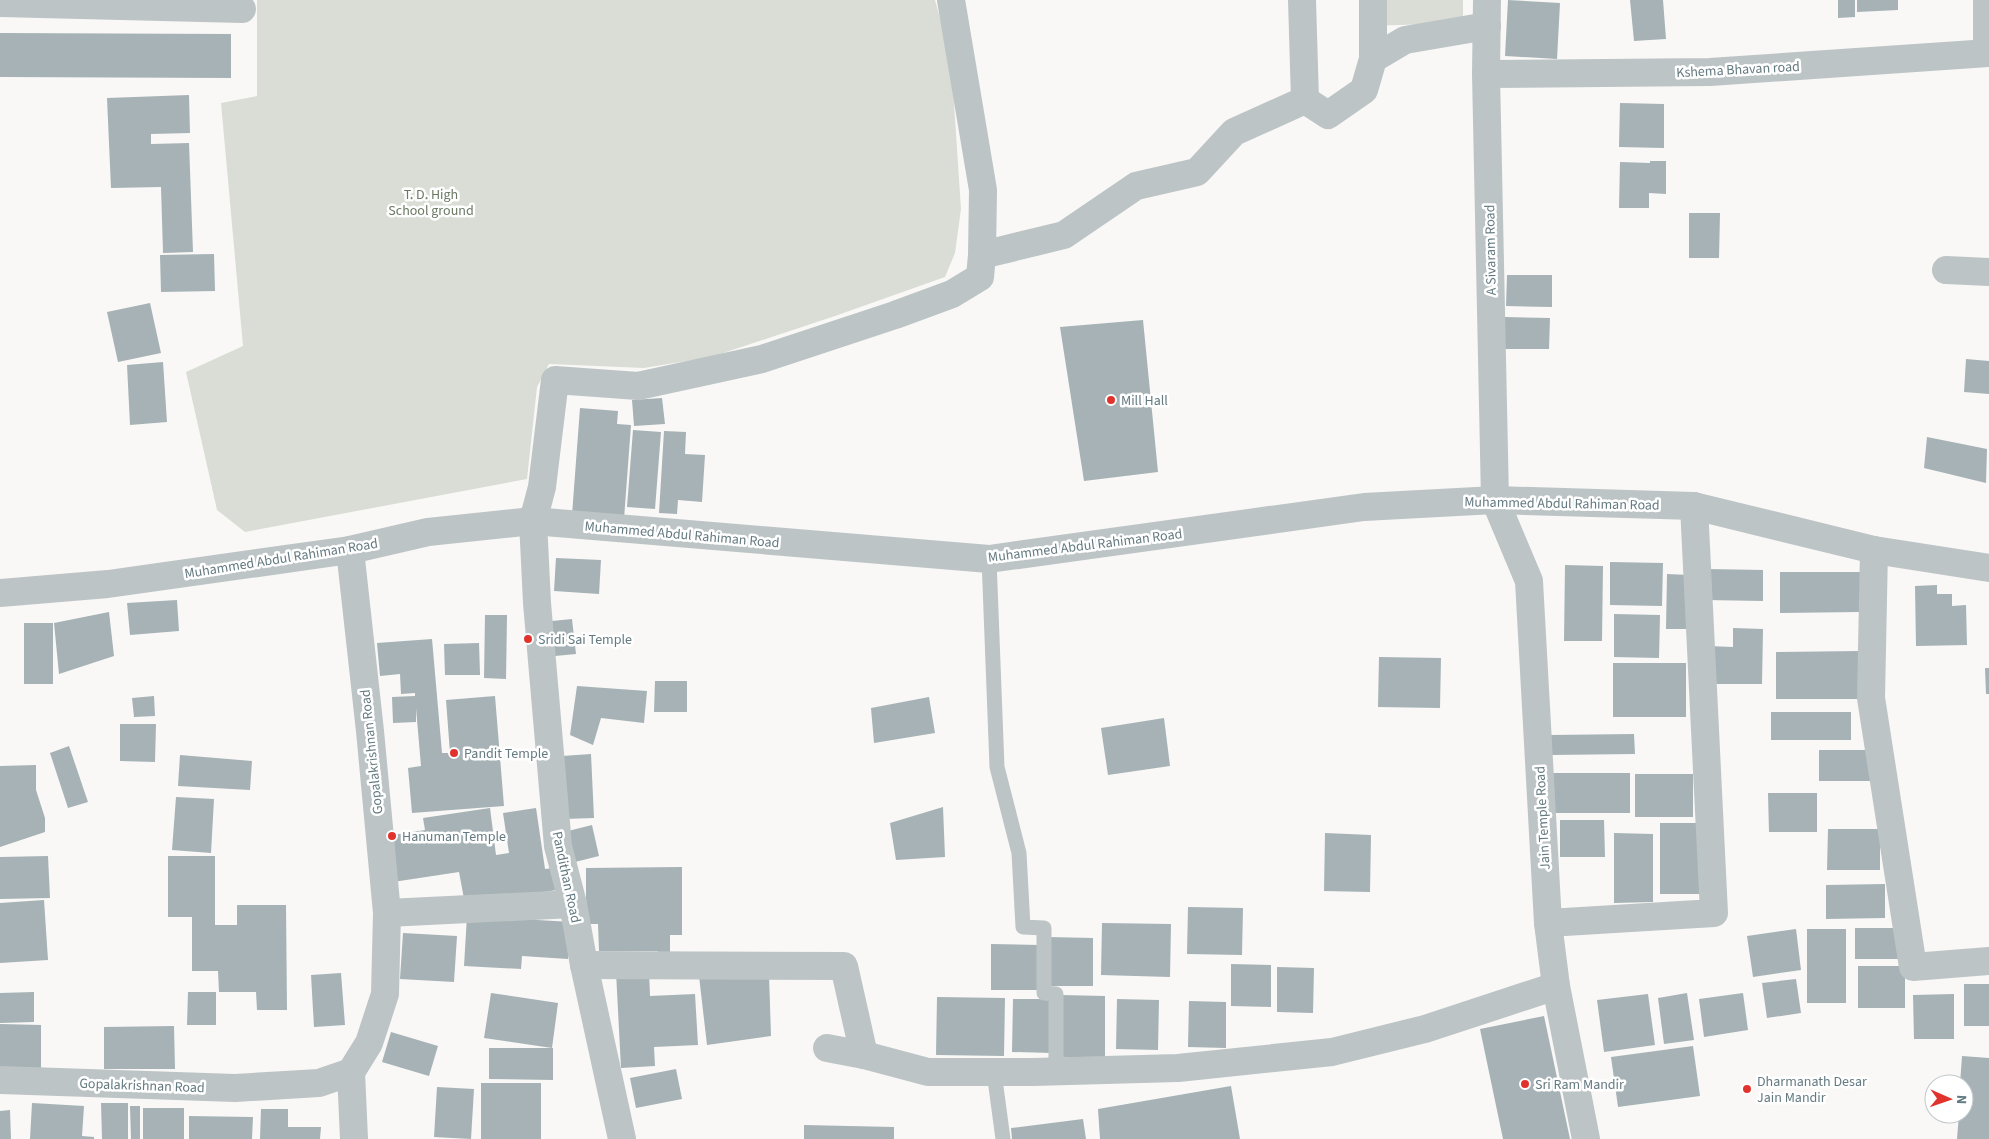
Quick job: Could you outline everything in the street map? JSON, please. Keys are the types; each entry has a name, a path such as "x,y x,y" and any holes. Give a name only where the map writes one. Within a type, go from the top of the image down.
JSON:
{"street":[{"path":"951,0 983,190 982,255 1064,235 1136,186 1197,172 1234,132 1305,100"},
{"path":"1302,0 1305,100"},
{"path":"1305,100 1328,115 1364,90 1372,59 1373,0"},
{"path":"1987,0 1988,53"},
{"path":"0,2 242,9"},
{"path":"1372,59 1405,40 1487,13"},
{"name":"A Sivaram Road","path":"1487,13 1486,74 1495,500"},
{"name":"Kshema Bhavan road","path":"1486,74 1710,72 1988,53"},
{"name":"Pandithan Road","path":"622,1139 584,965 573,904 558,846 537,603 533,521 542,487 555,380 573,383 638,386 762,358 877,321 952,294 980,277 982,255"},
{"path":"1946,270 1989,272"},
{"name":"Muhammed Abdul Rahiman Road","path":"0,592 108,584 350,550 428,532 533,521 989,560 1364,507 1495,500 1694,506 1874,550 1989,568"},
{"name":"Jain Temple Road","path":"1495,500 1529,581 1548,923 1556,986 1586,1139"},
{"path":"1548,923 1714,913 1694,506"},
{"name":"Gopalakrishnan Road","path":"0,1080 236,1088 319,1083 352,1072 369,1043 385,994 387,912 350,550"},
{"path":"1874,550 1871,698 1913,967 1989,960"},
{"path":"387,912 573,904"},
{"path":"584,965 844,966 864,1055"},
{"path":"827,1048 864,1055 928,1072 1178,1068 1332,1052 1425,1029 1556,986"},
{"path":"352,1072 354,1139"}],"lane":[{"path":"989,560 997,767 1019,853 1023,927 1044,928 1044,994 1056,994 1056,1071"},
{"path":"994,1072 1003,1139"}],"green space":[{"name":"T. D. High School ground","path":"257,0 935,0 951,58 961,209 955,253 945,277 711,357 644,368 549,364 537,387 527,479 245,532 217,510 186,372 243,346 221,103 257,96"},
{"path":"1365,0 1463,0 1463,23 1366,26"}],"building":[{"path":"1508,0 1560,3 1557,59 1505,56"},
{"path":"1630,0 1663,0 1666,39 1634,41"},
{"path":"1838,0 1855,0 1855,17 1838,18"},
{"path":"1857,0 1898,0 1898,10 1857,12"},
{"path":"0,33 231,34 231,78 0,77"},
{"path":"189,95 190,133 151,134 151,144 189,143 193,252 163,253 161,187 111,188 107,98"},
{"path":"1620,103 1664,104 1664,148 1619,147"},
{"path":"1650,161 1666,161 1666,194 1649,193 1649,208 1619,208 1620,162 1650,163"},
{"path":"1689,213 1720,213 1719,258 1689,258"},
{"path":"214,254 215,291 161,292 160,255"},
{"path":"1507,275 1552,275 1552,307 1506,306"},
{"path":"150,303 161,353 118,362 107,312"},
{"path":"1504,317 1550,318 1549,349 1504,349"},
{"name":"Mill Hall","path":"1143,320 1158,472 1084,481 1060,327"},
{"path":"1966,359 1989,361 1989,394 1964,392"},
{"path":"163,362 167,422 130,425 127,365"},
{"path":"662,398 665,424 634,426 632,400"},
{"path":"580,408 618,411 617,424 631,425 624,519 572,515"},
{"path":"633,430 661,432 655,509 627,507"},
{"path":"664,431 686,432 685,454 705,455 702,502 678,500 677,514 659,513"},
{"path":"1927,437 1987,449 1986,483 1924,468"},
{"path":"556,558 601,560 599,594 554,591"},
{"path":"1610,562 1663,563 1662,606 1610,605"},
{"path":"1565,565 1603,566 1602,641 1564,641"},
{"path":"1706,569 1763,570 1763,601 1706,600"},
{"path":"1780,572 1860,572 1860,612 1780,613"},
{"path":"1667,574 1689,575 1688,629 1666,629"},
{"path":"1937,585 1937,594 1952,594 1952,606 1966,605 1967,645 1916,646 1915,586"},
{"path":"177,600 179,631 130,635 127,603"},
{"path":"109,612 114,656 59,674 54,623"},
{"path":"1614,614 1660,615 1659,658 1614,657"},
{"path":"485,615 507,615 506,679 484,678"},
{"path":"572,619 576,654 555,656 552,621"},
{"path":"24,623 53,623 53,684 24,684"},
{"path":"1733,628 1763,629 1762,684 1707,684 1708,646 1733,647"},
{"path":"432,639 442,753 450,753 446,700 495,696 504,806 412,813 408,768 421,766 416,708 416,722 393,723 392,697 415,696 415,693 401,694 400,674 380,676 377,643"},
{"path":"479,643 480,675 445,675 444,644"},
{"path":"1860,651 1861,699 1776,699 1776,652"},
{"path":"1379,657 1441,658 1440,708 1378,707"},
{"path":"1613,663 1686,663 1686,717 1613,717"},
{"path":"1985,668 1989,668 1989,694 1986,694"},
{"path":"655,681 687,681 687,712 654,712"},
{"path":"577,686 647,691 644,723 601,718 593,745 570,735"},
{"path":"154,696 155,716 134,717 132,698"},
{"path":"929,697 935,733 874,743 871,708"},
{"path":"1771,712 1851,712 1851,740 1771,740"},
{"path":"1164,718 1170,766 1108,775 1101,728"},
{"path":"120,724 156,724 155,762 120,761"},
{"path":"1634,734 1635,754 1550,755 1550,735"},
{"path":"69,746 88,802 68,808 50,753"},
{"path":"1819,750 1871,750 1871,781 1819,781"},
{"path":"591,754 594,818 564,819 562,756"},
{"path":"180,755 252,761 250,790 178,786"},
{"path":"36,765 36,790 45,818 45,832 0,847 0,766"},
{"path":"1553,773 1630,773 1630,813 1553,813"},
{"path":"1635,774 1693,774 1693,817 1635,817"},
{"path":"1768,793 1817,793 1817,832 1769,832"},
{"path":"176,797 214,799 211,853 172,850"},
{"path":"943,807 945,857 896,860 890,823"},
{"path":"490,808 496,855 509,853 503,813 536,808 545,869 554,868 557,890 465,904 459,872 393,882 386,836 425,830 423,818"},
{"path":"1560,820 1604,820 1605,857 1560,857"},
{"path":"1660,823 1704,823 1704,894 1660,894"},
{"path":"592,825 599,856 575,862 568,831"},
{"path":"1828,829 1880,829 1880,870 1827,870"},
{"path":"1325,833 1371,835 1370,892 1324,891"},
{"path":"1614,833 1653,834 1653,902 1614,903"},
{"path":"48,856 50,898 0,899 0,857"},
{"path":"168,856 215,856 215,925 237,925 237,905 286,905 287,1010 257,1010 256,992 219,992 218,971 192,971 192,917 168,917"},
{"path":"682,867 682,935 670,935 670,961 657,960 658,951 599,951 598,924 586,924 586,868"},
{"path":"1885,884 1885,918 1826,919 1826,885"},
{"path":"44,900 48,960 0,963 0,903"},
{"path":"1188,907 1243,908 1242,955 1187,954"},
{"path":"467,916 571,922 568,959 522,956 521,969 464,966"},
{"path":"1102,923 1171,924 1170,977 1101,975"},
{"path":"1855,928 1900,928 1900,959 1855,959"},
{"path":"1796,929 1801,970 1753,977 1747,936"},
{"path":"1807,929 1846,929 1846,1003 1807,1003"},
{"path":"403,933 457,936 454,982 400,979"},
{"path":"1048,937 1093,938 1093,986 1047,986"},
{"path":"991,944 1040,945 1039,990 991,990"},
{"path":"1231,964 1271,965 1271,1007 1231,1006"},
{"path":"1858,966 1905,966 1905,1008 1858,1008"},
{"path":"1277,967 1314,968 1313,1013 1277,1012"},
{"path":"649,970 650,996 695,994 698,1045 654,1047 655,1066 621,1068 616,972"},
{"path":"341,973 345,1025 314,1027 311,975"},
{"path":"769,975 771,1036 707,1045 699,976"},
{"path":"1796,979 1801,1013 1767,1018 1762,983"},
{"path":"1964,984 1989,984 1989,1026 1964,1026"},
{"path":"34,992 34,1022 0,1023 0,993"},
{"path":"188,992 216,992 216,1025 187,1025"},
{"path":"491,993 558,1003 552,1048 484,1038"},
{"path":"1687,993 1694,1040 1664,1044 1658,998"},
{"path":"1743,993 1748,1030 1704,1037 1699,999"},
{"path":"1648,994 1655,1045 1604,1052 1597,1000"},
{"path":"1954,994 1954,1039 1914,1039 1913,995"},
{"path":"1061,995 1105,996 1105,1058 1060,1057"},
{"path":"937,997 1005,998 1004,1056 936,1055"},
{"path":"1013,999 1052,999 1052,1053 1012,1052"},
{"path":"1117,999 1159,1000 1158,1050 1116,1049"},
{"path":"1189,1001 1226,1002 1226,1048 1188,1047"},
{"name":"Sri Ram Mandir","path":"1544,1016 1570,1139 1503,1139 1480,1029"},
{"path":"0,1024 41,1025 41,1069 0,1068"},
{"path":"174,1026 175,1069 104,1069 104,1027"},
{"path":"391,1032 438,1046 429,1076 382,1062"},
{"path":"1693,1046 1700,1096 1618,1107 1611,1057"},
{"path":"489,1048 553,1048 553,1080 489,1079"},
{"path":"1962,1056 1989,1058 1989,1139 1957,1139 1958,1124 1974,1124 1974,1074 1961,1074"},
{"path":"676,1069 682,1099 636,1108 630,1078"},
{"path":"481,1083 541,1083 541,1139 481,1139"},
{"path":"1231,1086 1240,1139 1100,1139 1098,1109"},
{"path":"437,1087 474,1089 471,1139 434,1137"},
{"path":"32,1103 84,1106 82,1136 94,1137 94,1139 30,1139"},
{"path":"101,1103 128,1103 128,1139 102,1139"},
{"path":"130,1106 140,1106 140,1139 131,1139"},
{"path":"143,1108 184,1108 184,1139 143,1139"},
{"path":"261,1109 288,1109 288,1127 321,1127 320,1139 260,1139"},
{"path":"10,1110 11,1139 0,1139 0,1111"},
{"path":"189,1116 253,1117 252,1139 189,1139"},
{"path":"1083,1119 1086,1139 1012,1139 1011,1128"},
{"path":"804,1125 894,1127 894,1139 804,1139"}],"place":[{"name":"Mill Hall","path":"1111,400"},
{"name":"Sridi Sai Temple","path":"528,639"},
{"name":"Pandit Temple","path":"454,753"},
{"name":"Hanuman Temple","path":"392,836"},
{"name":"Sri Ram Mandir","path":"1525,1084"},
{"name":"Dharmanath Desar Jain Mandir","path":"1747,1089"}]}
